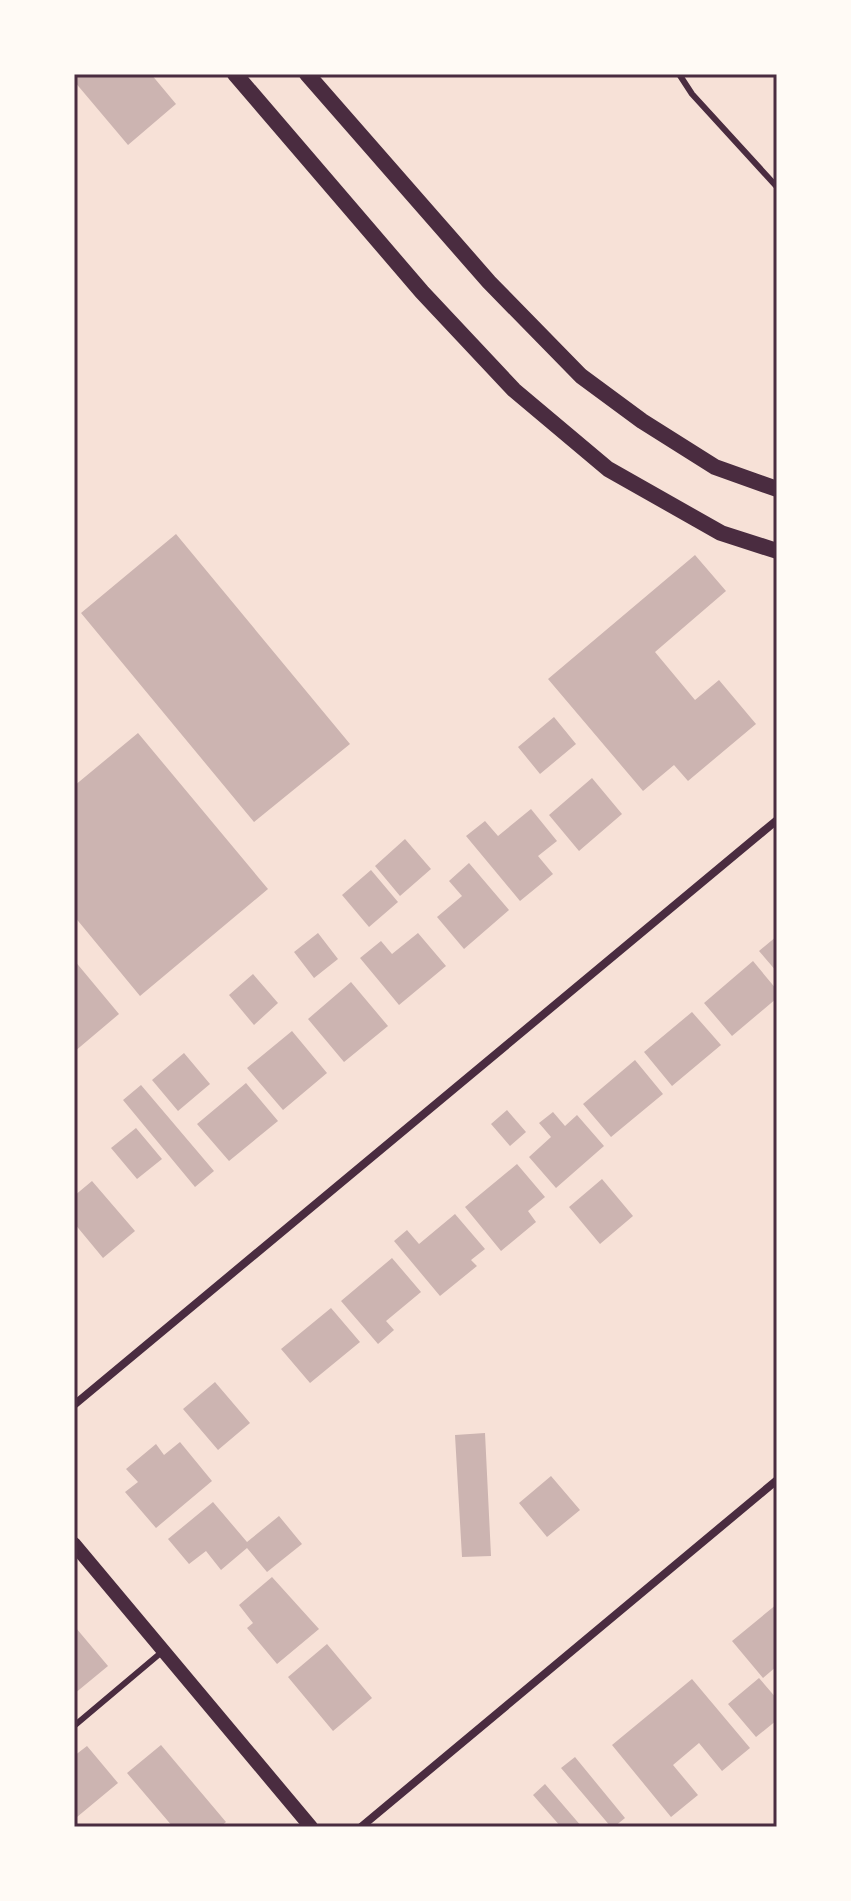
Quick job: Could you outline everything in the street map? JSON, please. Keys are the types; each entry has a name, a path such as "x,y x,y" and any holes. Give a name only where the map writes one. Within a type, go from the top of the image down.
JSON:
{"main road":[{"path":"235,74 422,292 514,390 608,469 721,533 777,551"},
{"path":"307,74 489,282 581,376 642,421 715,467 777,489"}],"street":[{"path":"74,1405 777,820"},
{"path":"361,1827 777,1480"},
{"path":"74,1544 311,1827"}],"lane":[{"path":"679,74 692,94 777,187"},
{"path":"74,1726 163,1650"}],"building":[{"path":"74,74 151,74 176,104 128,145 74,81"},
{"path":"176,534 350,744 254,822 81,613"},
{"path":"695,555 726,591 655,652 695,700 719,680 756,724 688,781 674,765 643,791 548,679"},
{"path":"554,717 576,744 540,774 518,747"},
{"path":"138,733 268,889 140,996 74,916 74,786"},
{"path":"592,778 622,814 579,851 549,815"},
{"path":"531,809 557,841 538,856 553,874 520,901 466,836 485,821 498,836"},
{"path":"405,839 431,869 400,896 375,866"},
{"path":"469,863 509,910 464,949 437,917 462,896 449,881"},
{"path":"371,870 398,902 369,927 342,895"},
{"path":"318,933 338,959 314,978 294,952"},
{"path":"418,933 446,966 399,1005 360,958 381,941 392,954"},
{"path":"777,936 777,972 759,951"},
{"path":"74,960 119,1014 74,1052"},
{"path":"753,961 777,990 777,998 732,1036 704,1003"},
{"path":"253,974 278,1003 254,1025 229,995"},
{"path":"351,982 388,1026 344,1062 308,1019"},
{"path":"692,1012 721,1045 672,1086 644,1052"},
{"path":"292,1031 327,1073 283,1110 247,1068"},
{"path":"184,1053 210,1084 178,1111 152,1080"},
{"path":"635,1060 663,1094 611,1137 583,1104"},
{"path":"246,1083 278,1121 229,1161 197,1124"},
{"path":"141,1085 214,1171 195,1187 123,1100"},
{"path":"507,1110 526,1132 510,1146 491,1124"},
{"path":"553,1112 565,1126 577,1115 604,1146 556,1188 529,1157 551,1137 539,1123"},
{"path":"136,1128 162,1159 137,1179 111,1148"},
{"path":"517,1164 545,1197 528,1211 536,1222 501,1251 465,1207"},
{"path":"602,1179 633,1216 600,1244 569,1207"},
{"path":"92,1181 135,1231 103,1258 74,1223 74,1196"},
{"path":"455,1214 485,1249 471,1260 477,1266 440,1296 394,1241 407,1230 419,1244"},
{"path":"392,1258 421,1292 386,1321 394,1330 378,1344 341,1301"},
{"path":"331,1308 360,1342 310,1383 281,1349"},
{"path":"215,1382 250,1423 218,1450 183,1409"},
{"path":"485,1433 491,1556 462,1557 455,1435"},
{"path":"180,1442 212,1481 156,1528 125,1492 138,1482 126,1469 156,1444 164,1455"},
{"path":"551,1476 580,1510 547,1537 519,1503"},
{"path":"213,1502 247,1542 279,1516 302,1544 267,1572 247,1548 221,1570 206,1551 189,1564 168,1539"},
{"path":"272,1577 319,1629 277,1664 247,1628 253,1623 239,1605"},
{"path":"777,1604 777,1666 763,1678 732,1641"},
{"path":"74,1629 108,1666 74,1694"},
{"path":"327,1644 372,1698 333,1731 288,1677"},
{"path":"759,1678 777,1699 777,1720 756,1737 728,1704"},
{"path":"692,1679 750,1748 722,1771 699,1743 673,1765 698,1795 671,1817 612,1745"},
{"path":"161,1745 226,1822 220,1827 173,1827 127,1773"},
{"path":"87,1746 118,1783 77,1817 74,1813 74,1756"},
{"path":"575,1757 625,1818 614,1827 561,1768"},
{"path":"545,1784 582,1827 561,1827 533,1795"}]}
